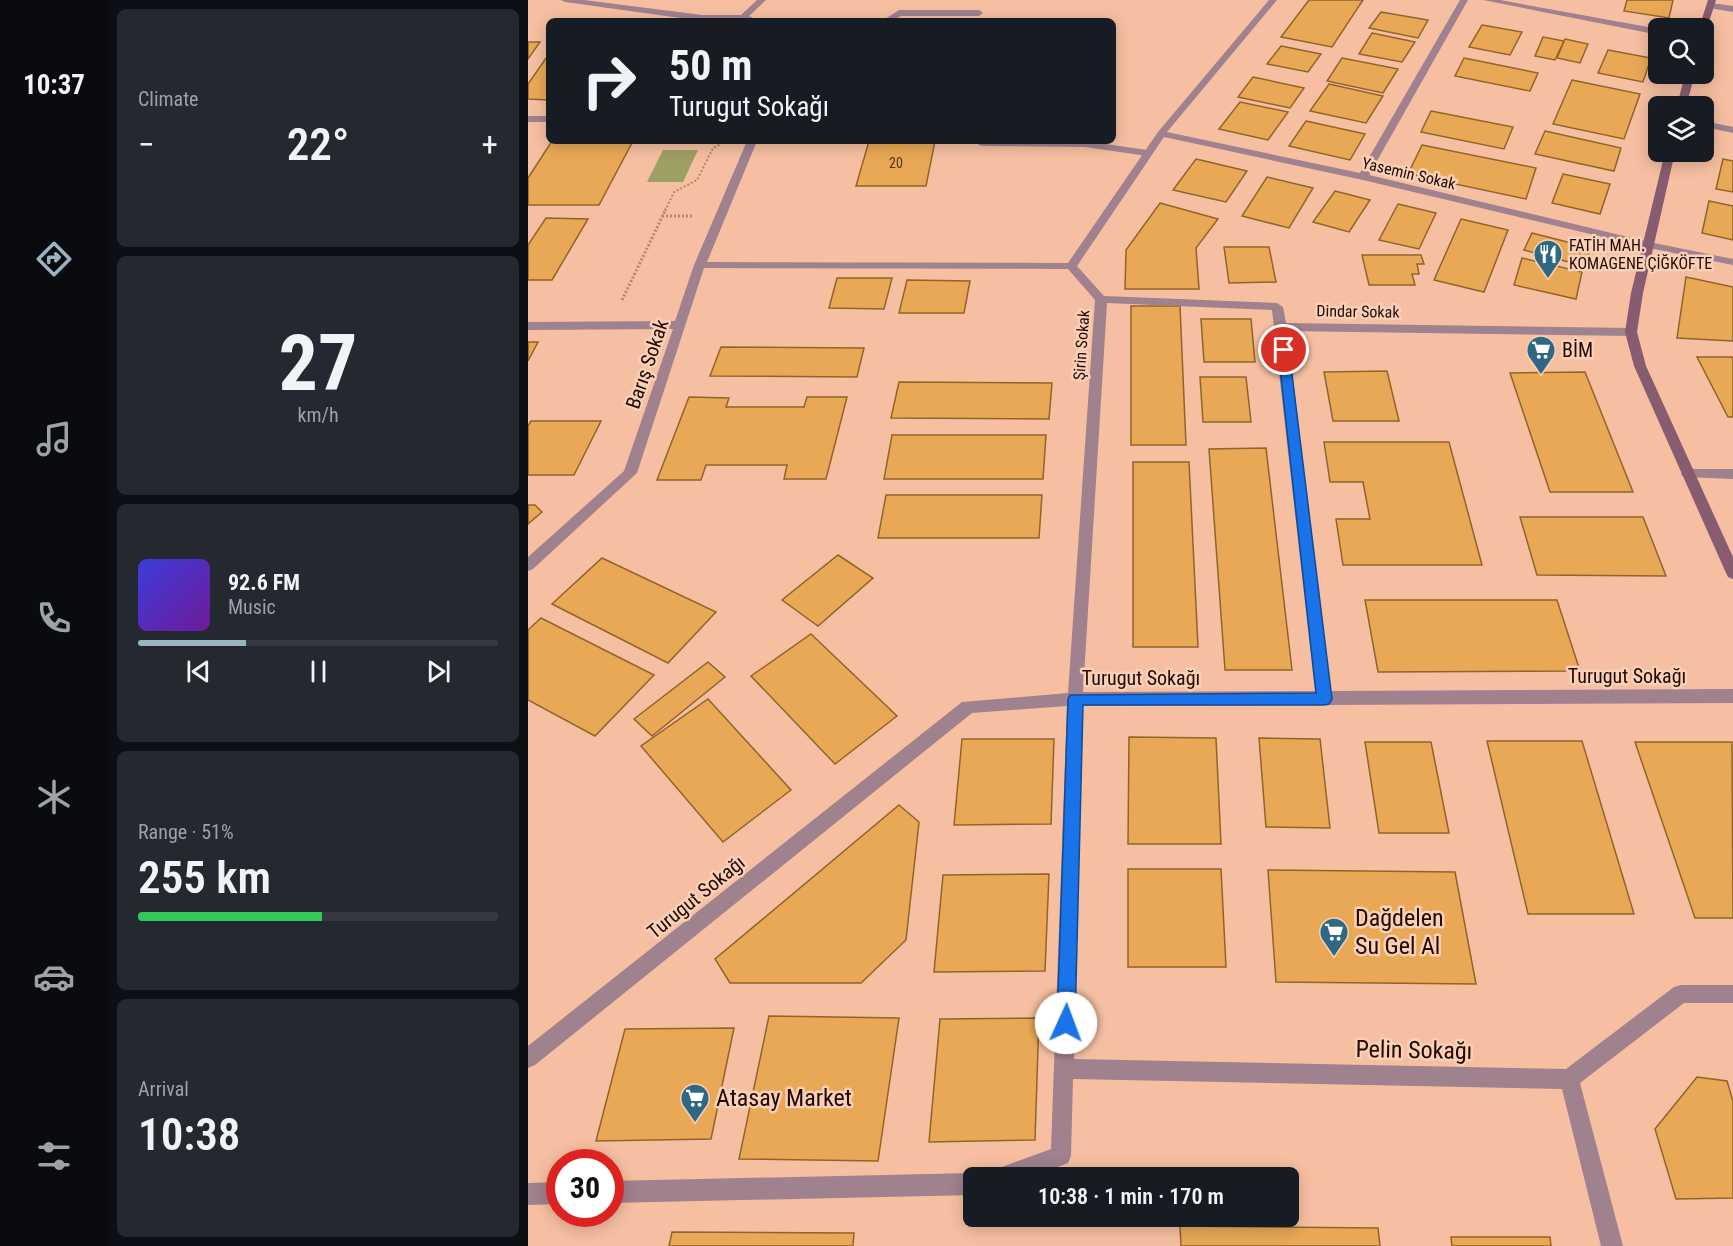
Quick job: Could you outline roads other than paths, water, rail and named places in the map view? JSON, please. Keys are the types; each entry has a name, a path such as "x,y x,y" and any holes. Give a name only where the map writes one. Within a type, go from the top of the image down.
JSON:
{"street":[{"path":"565,0 702,18 746,18"},
{"path":"743,17 762,0"},
{"path":"700,265 1071,266 1161,134 1273,0"},
{"path":"1363,177 1464,0"},
{"path":"1487,0 1648,30"},
{"path":"1706,18 1711,3 1733,9"},
{"path":"891,18 899,13 979,13"},
{"path":"528,119 546,119"},
{"path":"1714,126 1733,130"},
{"name":"Yasemin Sokak","path":"1161,134 1363,177 1649,245 1733,262"},
{"name":"Barış Sokak","path":"528,565 630,473 700,265 751,144"},
{"path":"1085,144 1147,153"},
{"path":"1668,162 1637,293 1631,332 1640,366 1733,573"},
{"name":"Şirin Sokak","path":"1030,1167 1061,1156 1076,699 1101,299 1071,266"},
{"path":"1101,299 1277,307 1324,699"},
{"path":"528,326 681,325"},
{"name":"Dindar Sokak","path":"1281,327 1631,332"},
{"path":"1688,474 1733,474"},
{"name":"Turugut Sokağı","path":"528,1058 968,707 1076,699 1733,696"},
{"path":"1612,1246 1569,1079 1681,994 1733,994"},
{"name":"Pelin Sokağı","path":"1064,1069 1569,1079"},
{"path":"624,1192 963,1184"},
{"path":"528,1194 546,1193"}],"place":[{"name":"FATİH MAH. KOMAGENE ÇİĞKÖFTE","path":"1548,280"},
{"name":"BİM","path":"1541,376"},
{"name":"Dağdelen Su Gel Al","path":"1334,958"},
{"name":"Atasay Market","path":"695,1124"}]}
